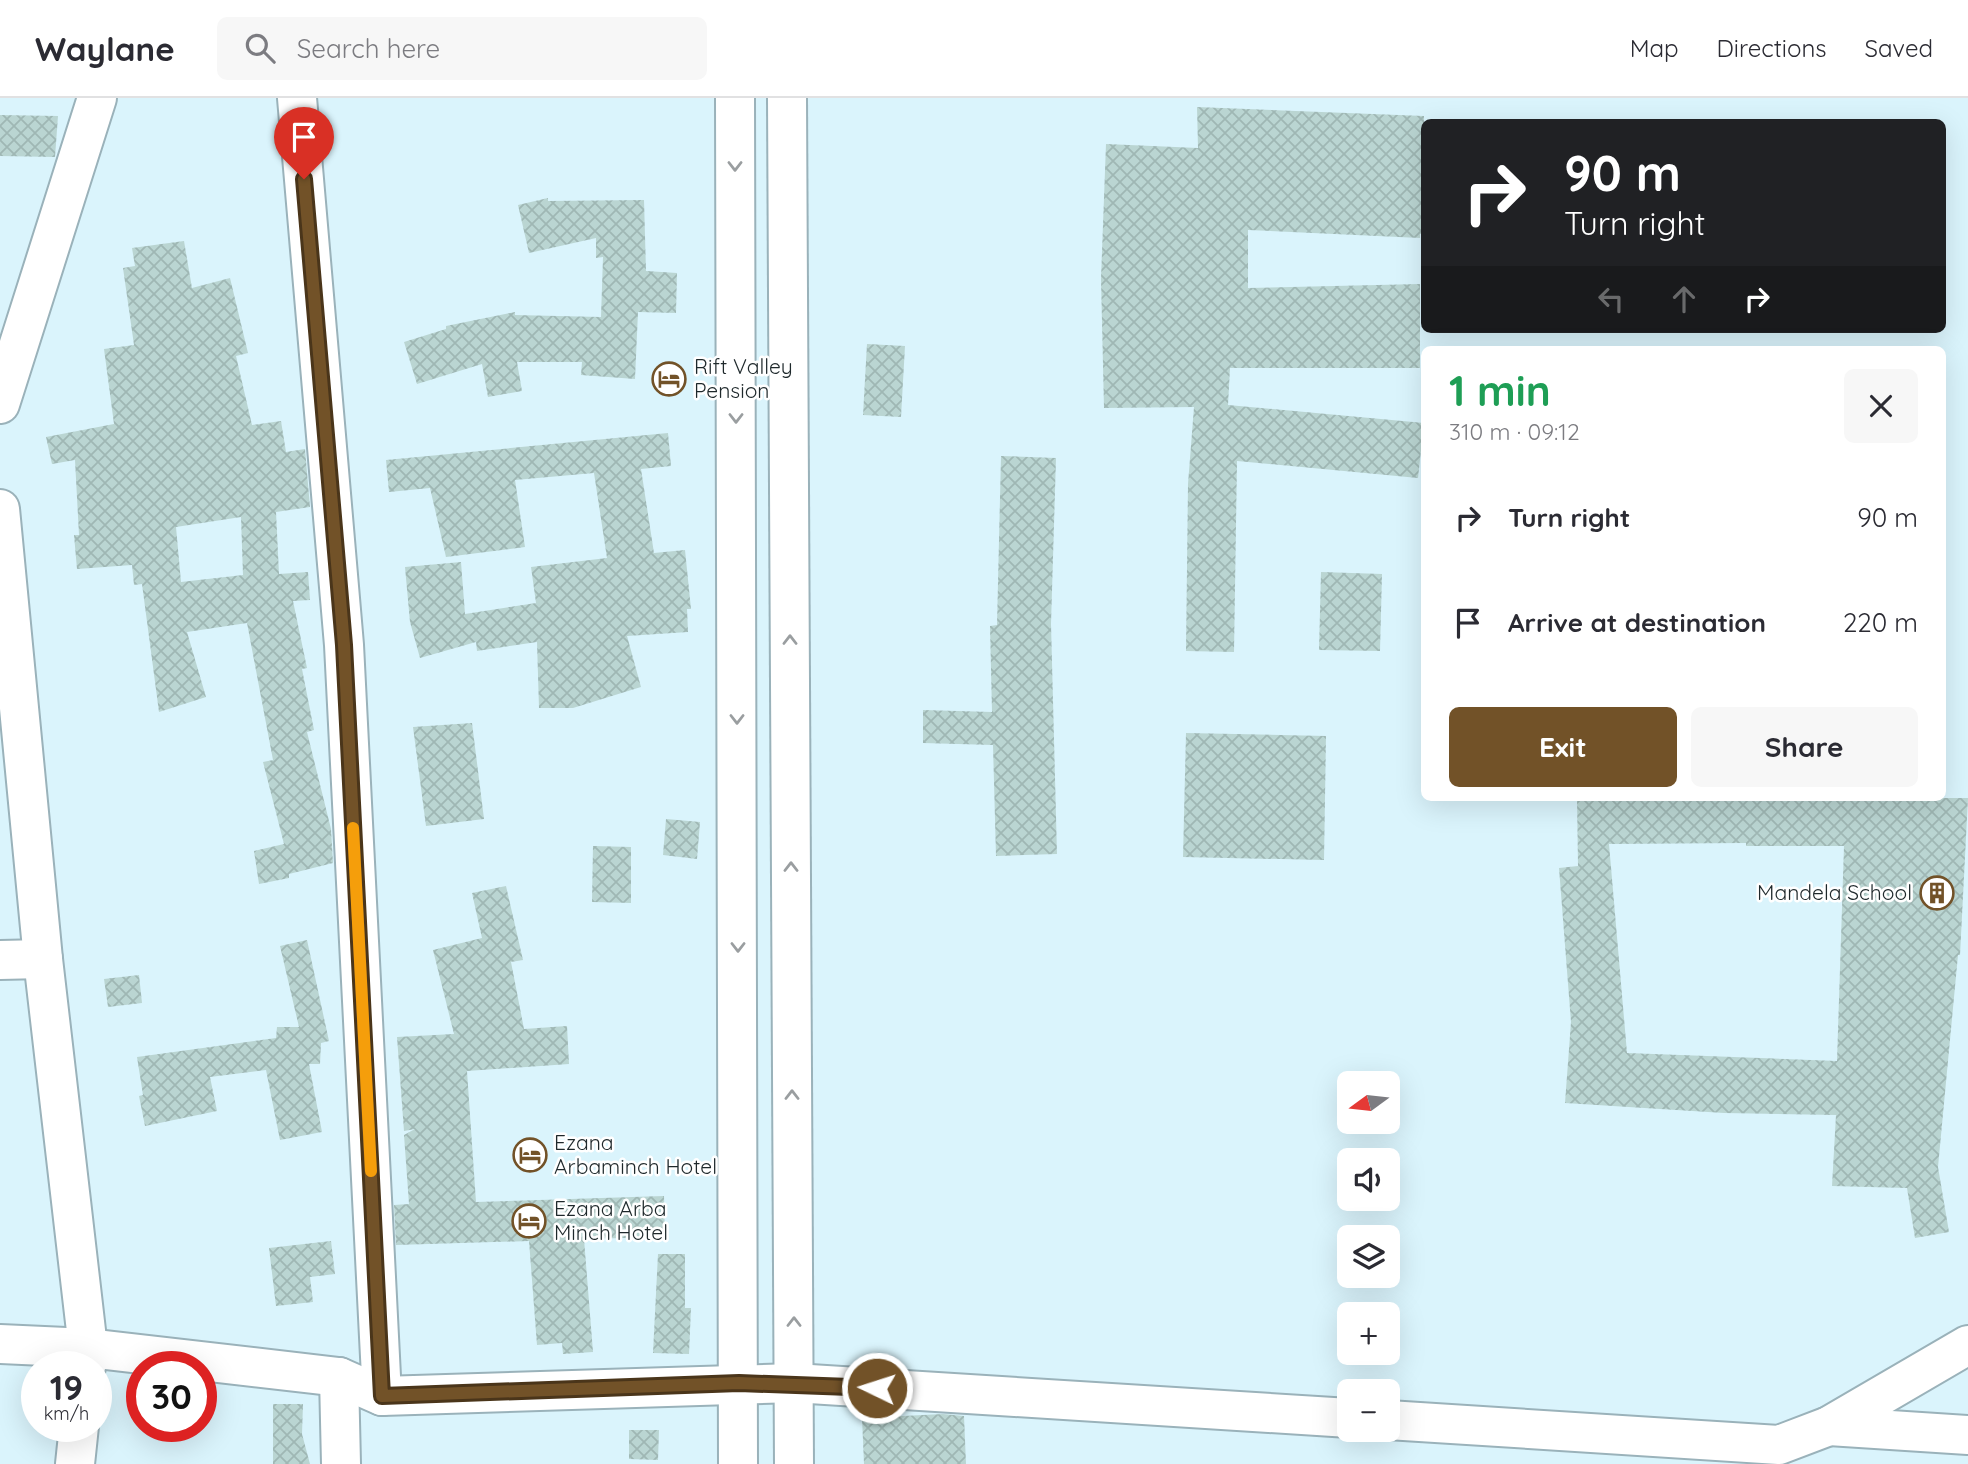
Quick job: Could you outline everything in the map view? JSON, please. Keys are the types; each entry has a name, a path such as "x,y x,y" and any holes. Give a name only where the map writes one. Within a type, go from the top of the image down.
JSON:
{"street":[{"path":"0,404 97,98"},
{"path":"297,98 344,645 382,1396"},
{"path":"735,98 738,1464"},
{"path":"787,98 794,1464"},
{"path":"0,509 43,959 86,1351"},
{"path":"0,960 43,959"},
{"path":"0,1344 47,1351"},
{"path":"1400,1421 1779,1445 1829,1426 1968,1345"},
{"path":"112,1359 339,1377 382,1396 794,1383 1337,1417"},
{"path":"339,1377 341,1464"},
{"path":"1829,1426 1968,1435"},
{"path":"75,1464 77,1442"}],"building":[{"path":"1197,107 1424,116 1424,119 1421,119 1420,238 1248,230 1248,288 1420,284 1420,368 1230,368 1228,405 1421,423 1421,450 1418,478 1237,461 1234,652 1186,651 1188,484 1194,407 1104,408 1101,279 1106,144 1198,148"},
{"path":"0,115 58,116 55,157 0,156"},
{"path":"548,198 548,201 644,200 646,271 677,273 676,313 638,312 635,379 581,375 582,362 517,362 522,391 488,397 482,364 417,384 404,342 446,329 446,326 515,312 515,315 601,317 603,257 596,258 596,238 529,253 518,205"},
{"path":"184,241 192,288 230,278 248,353 236,356 252,425 281,421 286,452 305,449 310,507 276,512 279,574 308,572 310,600 293,601 307,668 302,669 314,730 307,732 331,829 333,863 289,874 289,878 259,884 254,851 284,844 263,762 273,760 247,623 187,632 206,697 159,712 142,584 134,585 132,565 77,569 74,535 79,535 75,460 52,464 46,437 114,424 104,349 134,345 123,268 135,266 132,248","holes":["241,517 243,575 181,582 176,527"]},
{"path":"867,344 905,346 901,417 863,415"},
{"path":"668,433 671,466 641,469 654,553 685,550 691,609 687,609 688,632 627,636 641,687 573,708 539,708 537,642 477,651 476,642 420,658 410,622 405,567 461,562 465,614 536,603 531,567 607,558 594,473 515,480 525,547 446,557 430,488 389,492 386,460"},
{"path":"1001,456 1056,458 1051,624 1057,854 996,856 993,745 923,743 923,710 992,712 990,626 997,625"},
{"path":"1321,572 1382,574 1380,651 1319,650"},
{"path":"472,723 484,819 426,826 413,727"},
{"path":"1186,733 1326,736 1324,860 1183,857"},
{"path":"1946,798 1968,798 1960,955 1938,1167 1949,1232 1915,1238 1907,1188 1832,1186 1836,1115 1724,1113 1565,1103 1571,1022 1559,868 1578,866 1577,801 1946,801","holes":["1746,843 1746,846 1844,846 1837,1061 1627,1053 1609,844"]},
{"path":"666,819 700,822 697,859 663,855"},
{"path":"593,846 631,847 631,903 592,902"},
{"path":"506,886 523,960 511,962 524,1029 567,1026 569,1064 467,1071 476,1202 664,1196 665,1237 584,1239 593,1352 563,1354 562,1343 537,1345 529,1241 396,1245 394,1205 409,1204 404,1135 415,1129 404,1131 397,1037 454,1034 433,950 482,938 472,893"},
{"path":"307,940 329,1041 321,1043 320,1064 309,1064 322,1132 280,1140 266,1070 210,1077 217,1111 145,1126 139,1096 143,1095 137,1057 276,1038 277,1027 299,1027 280,946"},
{"path":"139,975 142,1003 108,1007 104,979"},
{"path":"331,1241 335,1274 310,1277 313,1302 276,1306 269,1248"},
{"path":"658,1254 685,1254 685,1308 691,1308 689,1354 653,1353"},
{"path":"273,1404 303,1404 302,1434 310,1464 273,1464"},
{"path":"943,1414 964,1416 966,1464 864,1464 862,1418"},
{"path":"629,1430 659,1430 658,1460 629,1459"}],"slow traffic":[{"path":"353,828 371,1171"}],"place":[{"name":"Rift Valley Pension","path":"669,379"},
{"name":"Mandela School","path":"1937,893"},
{"name":"Ezana Arbaminch Hotel","path":"530,1155"},
{"name":"Ezana Arba Minch Hotel","path":"529,1221"}],"route":[{"path":"304,179 344,645 382,1396 739,1383 877,1388"}]}
